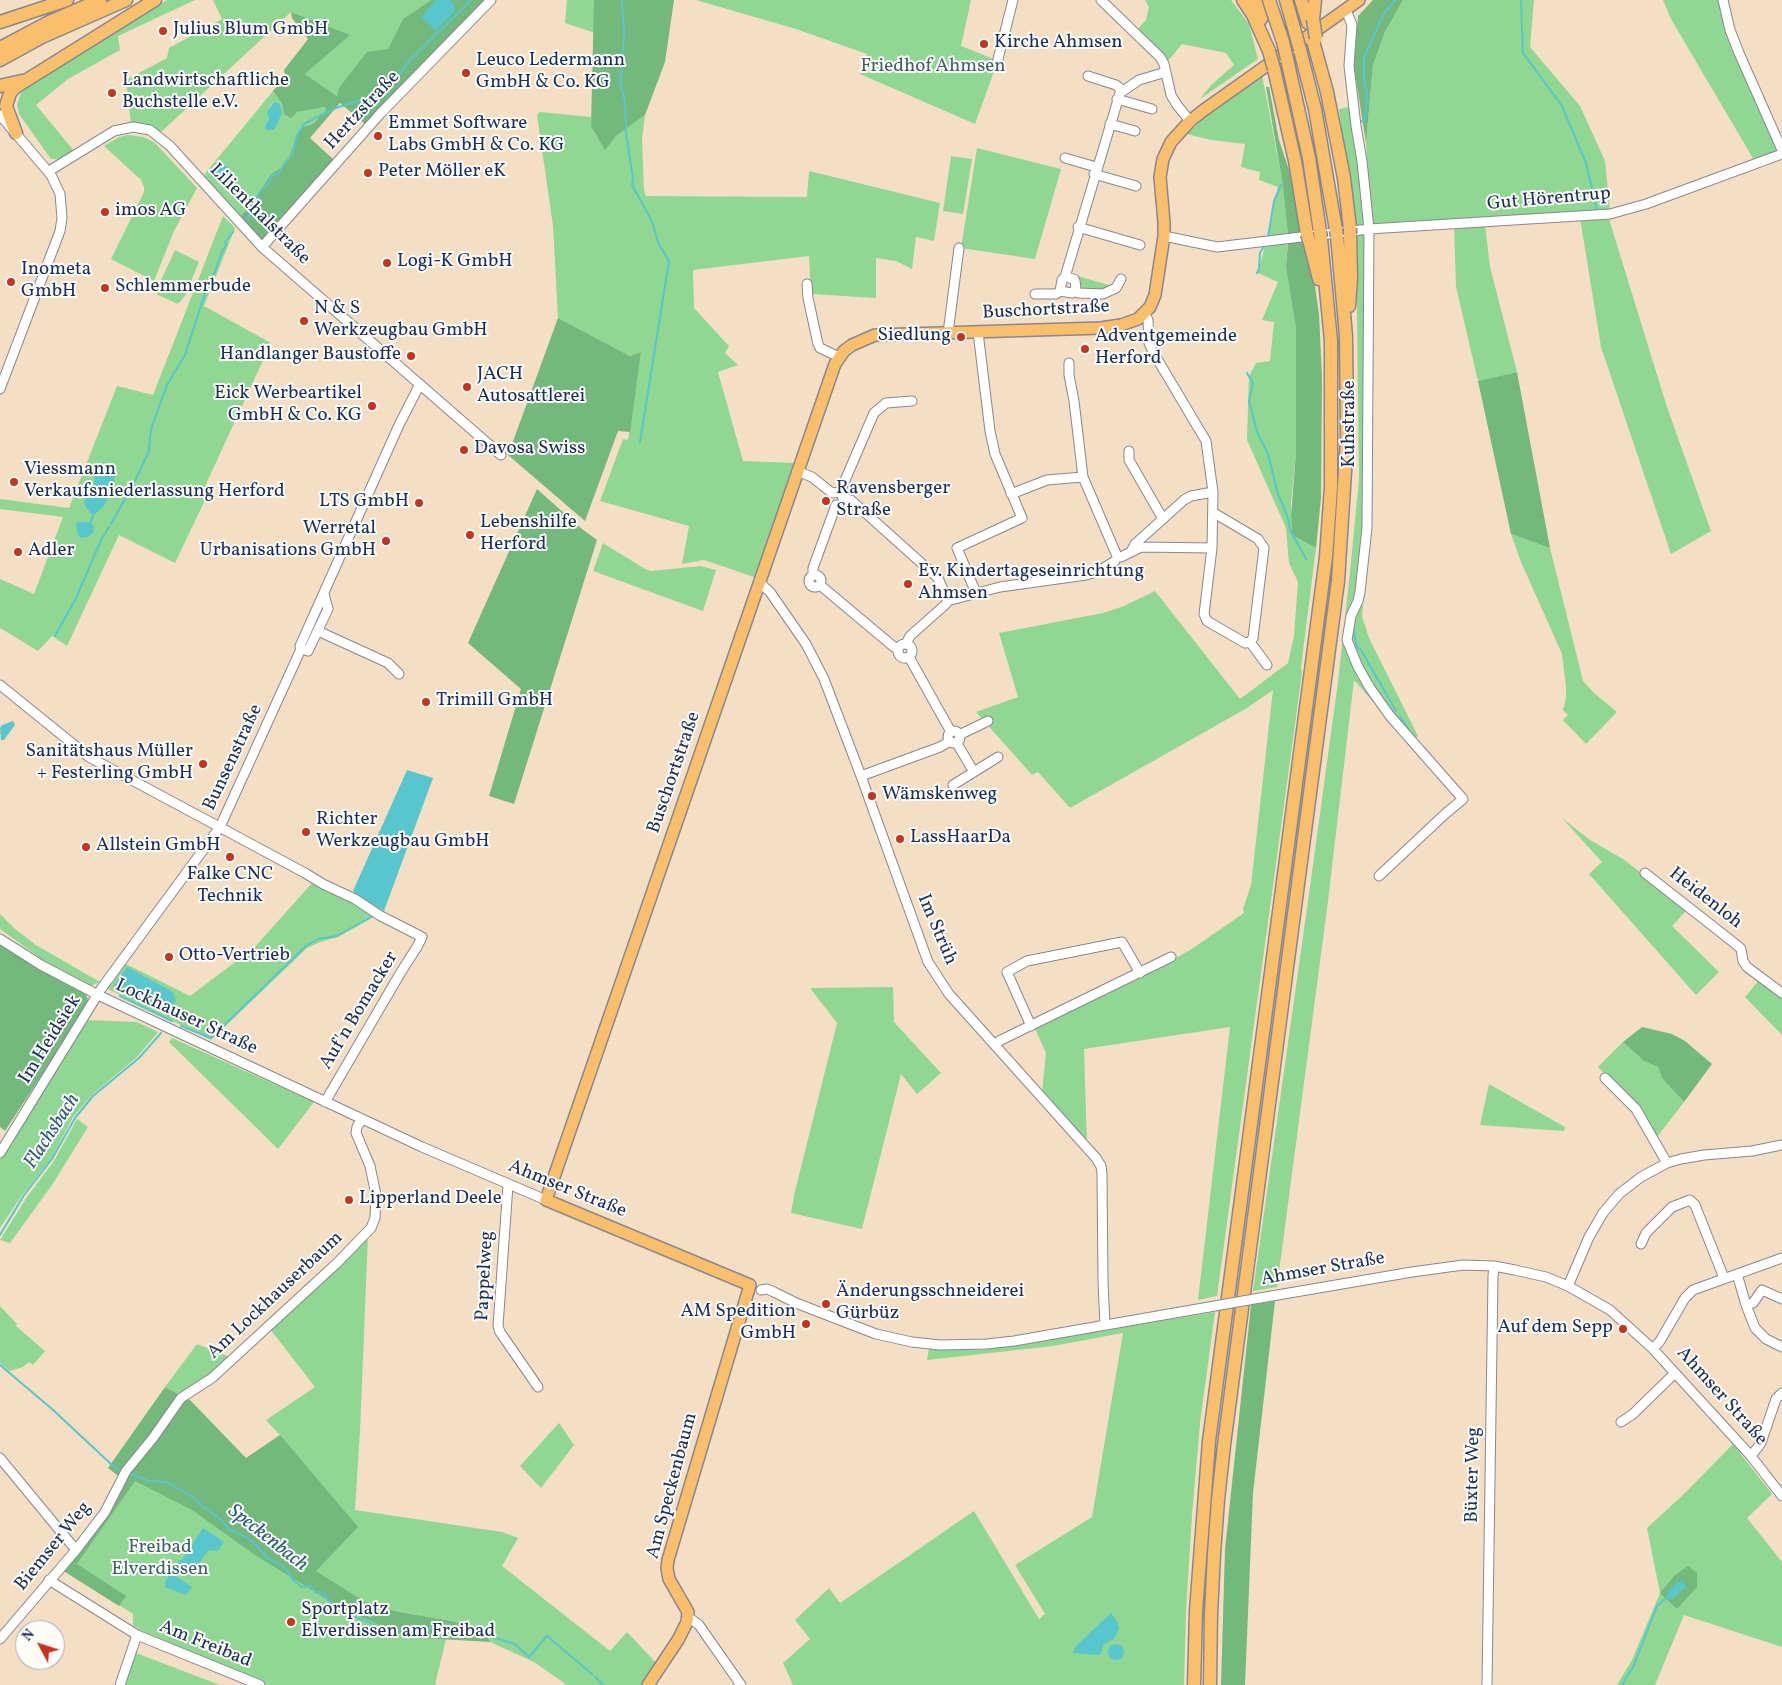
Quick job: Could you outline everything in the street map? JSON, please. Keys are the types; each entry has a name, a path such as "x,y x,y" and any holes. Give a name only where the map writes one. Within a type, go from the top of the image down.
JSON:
{"highway":[{"path":"0,22 68,0"},
{"path":"0,48 47,23 100,0"},
{"path":"0,60 42,37 126,0"},
{"path":"16,133 8,111 7,99 14,88 155,0"},
{"path":"1243,0 1253,15 1270,51"},
{"path":"1194,1685 1196,1612 1209,1441 1326,557 1331,487 1332,387 1330,318 1315,236 1295,161 1270,51 1255,0"},
{"path":"1270,0 1283,42 1309,158 1315,236"},
{"path":"1210,1685 1211,1614 1223,1454 1338,581 1347,440 1346,336 1336,233 1316,117 1286,0"},
{"path":"1301,0 1311,21 1318,59 1327,92 1340,160 1350,231 1351,278 1346,336"},
{"path":"1311,21 1315,0"},
{"path":"0,86 23,81"}],"main road":[{"path":"1145,314 1153,303 1155,295 1164,236 1160,177 1161,168 1171,142 1190,121 1359,0"},
{"name":"Buschortstraße","path":"546,1200 797,471 839,357 852,344 875,335 1101,328 1129,323 1145,314"},
{"name":"Ahmser Straße","path":"546,1200 756,1287"},
{"name":"Am Speckenbaum","path":"688,1617 686,1606 669,1578 668,1560 756,1287"},
{"path":"648,1685 681,1634 688,1617"}],"street":[{"name":"Hertzstraße","path":"262,247 380,114 491,0"},
{"path":"997,63 1013,0"},
{"path":"1101,0 1160,57 1174,101 1190,121"},
{"path":"1723,0 1730,30 1739,53 1782,150"},
{"name":"Kuhstraße","path":"1346,10 1352,25 1349,66 1369,229 1367,528 1360,592 1351,616 1347,640 1358,667 1390,716 1463,799 1379,876"},
{"path":"1060,291 1117,99 1122,90 1139,80 1166,72"},
{"path":"1088,76 1116,85 1122,90"},
{"path":"1117,99 1152,109"},
{"path":"0,115 54,179 60,194 62,218 60,231 0,389"},
{"path":"1110,124 1136,131"},
{"name":"Lilienthalstraße","path":"49,171 114,131 133,127 150,130 170,146 262,247 501,455"},
{"name":"Gut Hörentrup","path":"1164,236 1217,247 1369,229 1610,214 1646,204 1782,154"},
{"path":"1065,158 1136,186"},
{"path":"1078,227 1140,245"},
{"path":"948,333 959,248"},
{"path":"1065,277 1074,279 1074,291"},
{"path":"1035,294 1056,294 1060,291 1103,294 1116,288 1121,279"},
{"path":"807,284 808,298 818,344 820,348 839,357"},
{"path":"1145,314 1148,320 1149,343 1153,352 1206,441 1214,513 1205,618 1245,643 1250,642"},
{"path":"976,593 957,548 1022,518 1001,470 990,431 978,332"},
{"path":"1070,363 1069,374 1083,476 1118,558"},
{"name":"Bunsenstraße","path":"98,995 137,938 220,827 301,649 300,646 403,416 420,384"},
{"path":"912,401 886,403 874,413 838,494 841,503 836,505 813,568 813,575 810,577 810,584 813,587 820,585 894,647 909,645 912,651 909,657 974,772"},
{"path":"1129,451 1129,460 1163,519"},
{"path":"797,471 812,477 851,500 938,578 948,601"},
{"path":"1012,494 1047,480 1083,476"},
{"path":"1132,550 1135,544 1184,500 1191,496 1213,492"},
{"path":"1214,513 1258,538 1264,548 1253,638 1250,642"},
{"path":"902,646 910,636 948,601 1000,587 1086,575 1099,571 1118,558 1141,547 1212,548"},
{"name":"Im Strüh","path":"759,582 770,592 816,660 862,776 928,962 949,994 1096,1158 1101,1166 1105,1325"},
{"name":"Bunsenstraße","path":"301,649 308,651 328,609 324,594"},
{"path":"318,631 388,663 399,674"},
{"path":"1250,642 1267,665"},
{"path":"0,685 89,757 220,827"},
{"path":"862,776 940,747 988,721"},
{"path":"953,785 998,758"},
{"name":"Auf'n Bomacker","path":"220,827 422,937 325,1102"},
{"name":"Heidenloh","path":"1645,873 1738,946 1741,950 1743,962 1747,967 1782,993"},
{"name":"Lockhauser Straße","path":"0,939 41,965 98,995 362,1119"},
{"path":"1031,1026 1008,972 1028,961 1122,942 1140,973"},
{"path":"996,1045 1171,958"},
{"name":"Im Heidsiek","path":"0,1153 98,995"},
{"path":"1605,1078 1636,1109 1668,1163"},
{"name":"Ahmser Straße","path":"362,1119 508,1185 546,1200"},
{"name":"Am Lockhauserbaum","path":"126,1471 153,1438 181,1398 212,1378 337,1263 371,1228 375,1218 376,1195 370,1166 356,1133 362,1119"},
{"path":"1568,1286 1597,1222 1610,1204 1641,1177 1668,1163 1704,1155 1752,1151 1782,1145"},
{"name":"Pappelweg","path":"508,1185 498,1326 500,1332 538,1387"},
{"path":"1641,1244 1646,1233 1672,1207 1690,1200 1695,1205 1724,1278"},
{"path":"1653,1349 1660,1341 1685,1298 1694,1290 1782,1258"},
{"name":"Ahmser Straße","path":"756,1287 765,1293 789,1300 876,1334 920,1344 987,1344 1437,1268 1494,1266 1528,1273 1568,1286 1610,1310 1676,1373 1751,1456 1782,1496"},
{"name":"Büxter Weg","path":"1487,1685 1494,1266"},
{"path":"1738,1274 1752,1322 1760,1334 1782,1347"},
{"path":"1746,1305 1753,1303 1762,1290 1782,1299"},
{"path":"1621,1422 1633,1414 1676,1373"},
{"path":"1751,1456 1761,1443 1776,1399 1782,1393"},
{"path":"0,1458 76,1550"},
{"name":"Biemser Weg","path":"0,1639 76,1550 105,1512 126,1471"},
{"name":"Am Freibad","path":"50,1580 137,1635 260,1685"},
{"path":"688,1617 699,1625 741,1685"},
{"name":"Am Freibad","path":"120,1685 137,1635"}],"green space":[{"path":"167,0 195,0 118,36 120,50 68,79 36,105 74,151 60,159 51,159 19,114 17,105 21,92 126,23"},
{"path":"213,0 431,0 403,19 388,50 337,96 305,74 349,35 291,12 161,132 148,124 131,123 126,80 167,58 169,48 222,19"},
{"path":"431,0 487,0 365,124 340,103 310,138 334,160 265,238 260,239 241,216 271,174 281,168 289,157 297,135 303,127 313,124 326,110 324,107 297,112 291,118 284,114 282,104 273,91 285,76 284,70 308,39 292,18 291,12 350,35 305,74 337,96 339,88 367,52 388,49 403,19"},
{"path":"567,0 594,0 595,33 565,23"},
{"path":"594,0 674,0 665,62 645,115 616,136 605,150 591,127"},
{"name":"Friedhof Ahmsen","path":"696,0 971,0 961,46 994,59 997,63 975,124 860,74 867,54 796,29"},
{"path":"1145,0 1231,0 1249,24 1258,59 1200,99 1211,85 1234,65 1226,53 1182,44 1168,61 1137,30 1146,20 1149,7"},
{"path":"1373,0 1403,0 1385,32 1373,65 1366,143 1354,66 1358,16"},
{"path":"1403,0 1534,0 1530,47 1580,106 1605,161 1610,211 1580,218 1485,225 1490,267 1517,372 1478,381 1456,287 1454,222 1371,227 1366,143 1373,65 1385,32"},
{"path":"1663,0 1719,0 1732,50 1779,151 1754,160 1671,19"},
{"path":"1262,75 1282,179 1288,234 1286,267 1296,329 1296,453 1291,503 1292,535 1316,548 1301,667 1302,673 1217,1296 1198,1300 1230,1027 1084,1049 1087,1144 1042,1092 1046,1053 1035,1029 1174,959 1244,913 1243,909 1251,885 1273,690 1247,708 1070,808 1038,772 1032,775 976,712 1018,697 999,633 1103,613 1124,606 1155,591 1240,699 1288,663 1294,636 1298,582 1289,563 1286,528 1247,440 1249,376 1256,363 1270,361 1274,322 1262,320 1278,282 1258,273 1278,187 1259,180 1260,172 1241,167 1245,144 1211,140 1187,134 1211,112"},
{"path":"1266,87 1269,87 1279,140 1289,170 1300,232 1288,234 1282,179"},
{"path":"273,91 282,104 284,114 324,107 326,110 313,124 303,127 297,135 289,157 281,168 271,174 241,216 203,176","holes":["276,102 280,117 276,127 266,124 269,118 270,106 273,103"]},
{"path":"1349,107 1353,134 1356,136 1367,220 1363,226 1355,228 1339,109"},
{"path":"540,112 591,117 591,128 605,149 616,136 645,115 642,139 644,190 646,196 807,197 809,171 940,203 934,241 916,237 912,269 896,261 876,258 876,298 811,294 809,256 693,270 694,308 729,346 725,353 738,365 718,372 743,461 795,463 759,574 754,577 704,560 682,564 689,526 600,501 623,439 628,440 641,352 630,356 558,318 553,226 537,115"},
{"path":"128,135 144,137 155,143 197,188 174,231 154,281 111,259 144,192 141,180 104,146 119,137"},
{"path":"977,148 1061,169 1035,259 961,248"},
{"path":"951,156 972,159 963,214 943,211"},
{"path":"223,216 235,228 204,306 271,343 201,495 206,498 175,563 119,535 67,646 52,636 38,651 0,628 0,579 34,594 63,517 0,509 0,499 69,508 117,386 153,395"},
{"path":"1580,218 1609,219 1667,407 1711,531 1671,554 1601,347"},
{"path":"1367,232 1365,530 1357,600 1363,606 1362,616 1369,638 1418,736 1410,744 1354,680 1327,909 1277,1287 1253,1291 1338,682 1350,572 1359,479 1356,234"},
{"path":"1303,241 1312,265 1319,314 1322,377 1321,498 1316,548 1292,535 1291,516 1296,453 1296,329 1286,267 1288,242"},
{"path":"175,250 199,262 185,296 178,304 158,295 156,291"},
{"path":"1078,276 1115,287 1108,290 1079,291"},
{"path":"558,318 630,356 641,352 630,432 618,431 585,521 508,455"},
{"path":"1517,372 1550,548 1511,534 1478,381"},
{"path":"537,489 597,540 514,804 489,796 521,689 468,643"},
{"path":"1511,534 1550,548 1583,681 1617,712 1586,744 1563,720 1568,715 1563,710 1566,687 1562,654 1521,562"},
{"path":"603,543 651,571 701,566 716,570 703,611 593,571"},
{"path":"1562,818 1590,840 1623,859 1688,909 1672,926 1719,972 1696,995 1589,874 1602,862"},
{"path":"312,883 343,898 356,901 375,916 338,937 307,948 211,1040 108,989 126,964 190,996 254,948"},
{"path":"0,914 15,929 36,945 100,982 90,986 43,960 0,929"},
{"path":"0,943 32,964 86,994 89,1003 5,1131 0,1127"},
{"path":"1760,979 1782,996 1782,1035 1745,997"},
{"path":"893,987 894,1022 941,1073 917,1094 901,1074 862,1229 791,1213 837,1023 810,988"},
{"path":"87,1020 137,1022 158,1032 137,1057 92,1095 73,1117 51,1159 22,1195 0,1228 0,1158"},
{"path":"1642,1027 1672,1034 1685,1041 1712,1064 1684,1102 1662,1078 1658,1067 1644,1061 1623,1042"},
{"path":"172,1038 314,1102 278,1149 169,1042"},
{"path":"1623,1042 1644,1061 1658,1067 1662,1078 1684,1102 1657,1137 1635,1105 1598,1067"},
{"path":"1489,1084 1565,1127 1564,1131 1480,1125"},
{"path":"77,1119 88,1127 52,1185 10,1243 0,1240 27,1197 54,1161"},
{"path":"368,1236 355,1510 502,1532 518,1538 502,1566 610,1651 627,1632 658,1665 644,1685 567,1685 534,1662 490,1642 483,1628 399,1612 369,1604 316,1571 280,1435 266,1420 315,1387 270,1329"},
{"path":"1275,1301 1253,1493 1245,1685 1221,1685 1225,1549 1251,1305"},
{"path":"0,1306 17,1324 16,1326 45,1351 33,1365 29,1362 23,1367 9,1371 0,1363"},
{"path":"1215,1312 1200,1423 1192,1515 1184,1685 793,1685 783,1663 810,1639 795,1620 829,1588 840,1603 974,1511 1039,1619 1045,1614 1015,1565 1092,1517 1123,1333 1053,1346 927,1360 929,1349 982,1350"},
{"path":"197,1344 230,1357 205,1379 181,1395 165,1387"},
{"path":"165,1387 190,1400 246,1458 280,1435 358,1527 316,1571 369,1604 399,1612 483,1628 490,1642 407,1637 341,1608 255,1555 192,1510 135,1481 77,1564 126,1596 119,1606 62,1570 107,1514 126,1482 108,1468"},
{"path":"559,1423 574,1445 541,1488 520,1466"},
{"path":"1733,1444 1772,1494 1747,1518 1782,1562 1782,1647 1684,1615 1655,1685 1617,1685 1632,1660 1660,1593 1647,1528 1685,1493"},
{"name":"Freibad Elverdissen","path":"135,1480 192,1510 407,1637 446,1639 435,1685 268,1685 142,1631 133,1625 133,1614 70,1574"},
{"path":"1688,1566 1697,1573 1697,1587 1677,1609 1660,1593 1674,1576"},
{"path":"136,1653 220,1685 125,1685"}],"water":[{"path":"436,0 449,0 454,4 455,11 436,30 422,16"},
{"path":"276,102 280,105 282,113 273,130 265,129 269,118 267,112 273,103"},
{"path":"220,165 226,166 234,177 228,184 216,178 216,167"},
{"path":"102,469 114,470 114,484 104,506 93,516 84,504 86,496 94,484 95,476 93,471"},
{"path":"88,522 94,525 93,532 88,537 81,538 78,535 76,523"},
{"path":"13,721 15,725 4,740 1,740 0,728 2,725"},
{"path":"407,770 433,778 384,911 357,897 353,891"},
{"path":"127,967 173,992 176,1001 172,1008 160,1011 113,987"},
{"path":"203,1528 224,1542 218,1551 209,1550 189,1576 175,1567 179,1560 182,1560"},
{"path":"171,1573 192,1587 186,1595 165,1587 165,1582"},
{"path":"1681,1581 1685,1588 1671,1600 1666,1598 1675,1584"},
{"path":"1111,1613 1117,1621 1119,1629 1114,1639 1104,1644 1100,1655 1073,1653 1075,1647"},
{"path":"1116,1644 1124,1652 1116,1660 1108,1652"}],"waterway":[{"path":"246,219 249,217 251,207 257,201 261,190 268,185 272,176 280,172 292,155 297,135 304,124 333,109 374,97 383,91 400,74 409,61 471,0"},
{"path":"622,0 624,32 620,81 625,102 626,133 633,178 632,185 652,221 658,242 669,261 640,442"},
{"path":"1360,122 1365,120 1367,93 1364,80 1364,58 1383,15 1395,0"},
{"path":"1521,0 1523,53 1562,106 1586,163 1597,210"},
{"path":"1268,237 1274,201 1281,185"},
{"path":"111,524 149,451 151,429 167,385 185,355 208,284 226,245 225,242 233,232"},
{"path":"1257,273 1260,253 1264,246"},
{"path":"1247,373 1253,383 1249,401 1257,432 1268,454 1278,494 1288,518 1290,530 1306,559"},
{"path":"90,523 93,516"},
{"path":"55,636 76,598 102,538 109,527"},
{"path":"1353,627 1357,647 1361,650 1396,711"},
{"path":"1400,717 1410,731"},
{"name":"Flachsbach","path":"181,1026 211,1038 306,946 318,939 337,936 373,916"},
{"path":"120,996 172,1021"},
{"name":"Flachsbach","path":"0,1235 24,1195 52,1159 75,1118 93,1096 139,1058 161,1033"},
{"name":"Speckenbach","path":"0,1365 52,1409 112,1465 122,1471"},
{"name":"Speckenbach","path":"128,1473 149,1481 167,1482 197,1500 229,1529 247,1538 267,1558 281,1565 293,1580 302,1587 311,1586 315,1592 324,1594 330,1603 341,1605 341,1610 346,1614 390,1632 406,1629 420,1634 427,1629 443,1625 460,1627 515,1644 529,1657 547,1636 592,1674"},
{"path":"1622,1685 1634,1665 1657,1606 1666,1598"},
{"name":"Speckenbach","path":"595,1677 604,1685"}],"place":[{"name":"Julius Blum GmbH","path":"163,31"},
{"name":"Kirche Ahmsen","path":"984,44"},
{"name":"Leuco Ledermann GmbH & Co. KG","path":"466,73"},
{"name":"Landwirtschaftliche Buchstelle e.V.","path":"112,93"},
{"name":"Emmet Software Labs GmbH & Co. KG","path":"378,136"},
{"name":"Peter Möller eK","path":"368,173"},
{"name":"imos AG","path":"105,212"},
{"name":"Logi-K GmbH","path":"387,263"},
{"name":"Inometa GmbH","path":"11,282"},
{"name":"Schlemmerbude","path":"105,288"},
{"name":"N & S Werkzeugbau GmbH","path":"304,321"},
{"name":"Siedlung","path":"961,337"},
{"name":"Adventgemeinde Herford","path":"1085,349"},
{"name":"Handlanger Baustoffe","path":"411,356"},
{"name":"JACH Autosattlerei","path":"467,387"},
{"name":"Eick Werbeartikel GmbH & Co. KG","path":"372,406"},
{"name":"Davosa Swiss","path":"464,450"},
{"name":"Viessmann Verkaufsniederlassung Herford","path":"14,482"},
{"name":"Ravensberger Straße","path":"826,501"},
{"name":"LTS GmbH","path":"419,503"},
{"name":"Lebenshilfe Herford","path":"470,535"},
{"name":"Werretal Urbanisations GmbH","path":"386,541"},
{"name":"Adler","path":"18,552"},
{"name":"Ev. Kindertageseinrichtung Ahmsen","path":"908,584"},
{"name":"Trimill GmbH","path":"426,702"},
{"name":"Sanitätshaus Müller + Festerling GmbH","path":"203,764"},
{"name":"Wämskenweg","path":"872,796"},
{"name":"Richter Werkzeugbau GmbH","path":"306,832"},
{"name":"LassHaarDa","path":"900,839"},
{"name":"Allstein GmbH","path":"86,847"},
{"name":"Falke CNC Technik","path":"230,857"},
{"name":"Otto-Vertrieb","path":"169,957"},
{"name":"Lipperland Deele","path":"349,1200"},
{"name":"Änderungsschneiderei Gürbüz","path":"826,1304"},
{"name":"AM Spedition GmbH","path":"806,1324"},
{"name":"Auf dem Sepp","path":"1623,1329"},
{"name":"Sportplatz Elverdissen am Freibad","path":"291,1622"}]}
